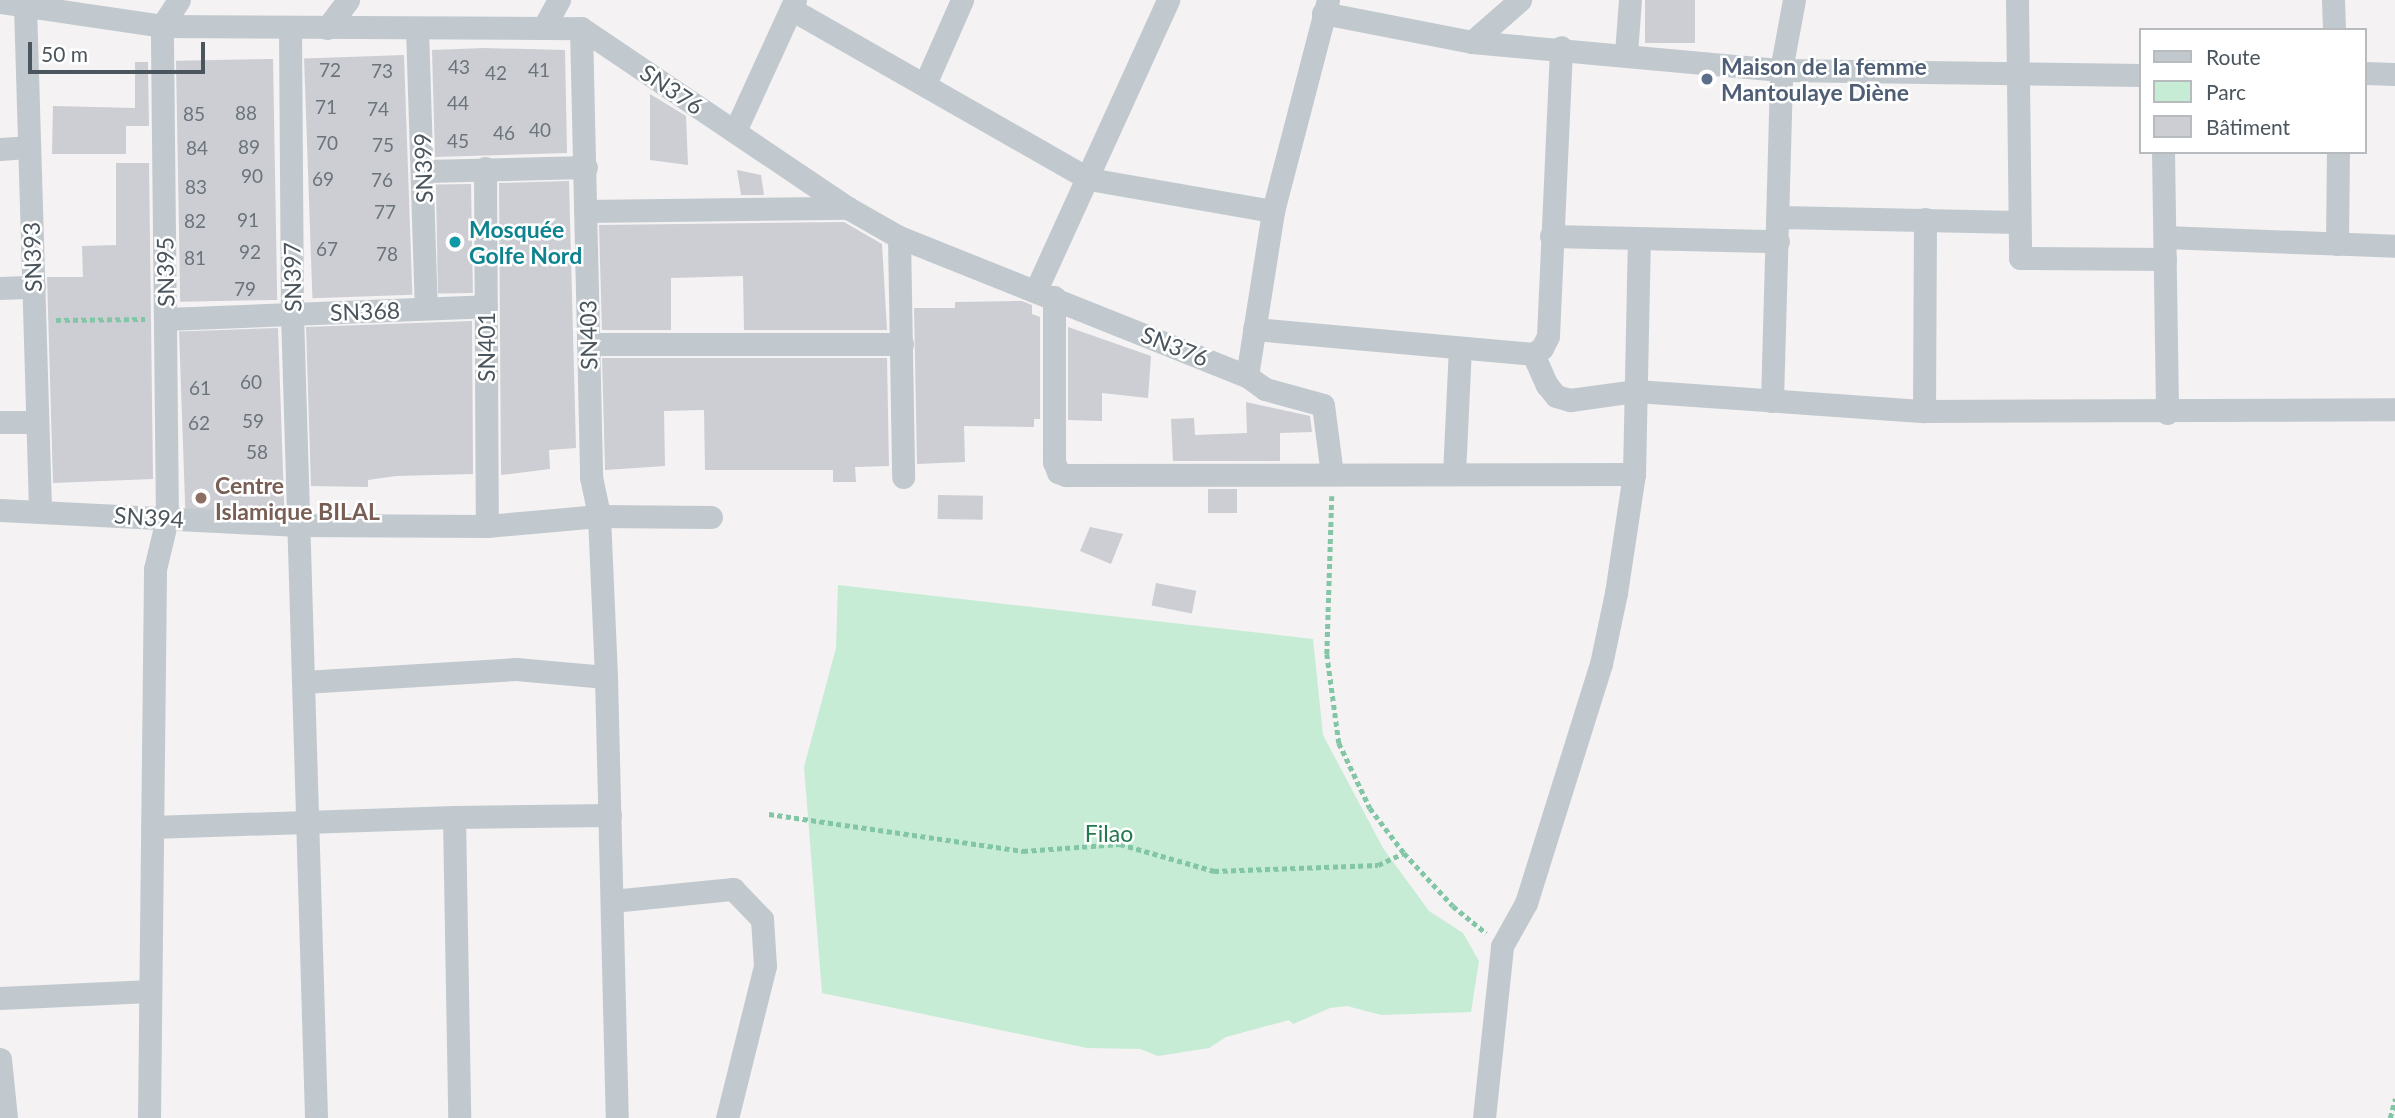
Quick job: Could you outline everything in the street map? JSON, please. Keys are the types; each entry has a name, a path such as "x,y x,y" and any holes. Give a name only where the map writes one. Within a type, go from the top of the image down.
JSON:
{"street":[{"path":"162,26 178,0"},
{"path":"327,28 348,0"},
{"path":"545,25 559,0"},
{"path":"925,84 961,0"},
{"path":"1168,0 1089,179 1045,293 1054,462 1058,472 1634,474"},
{"path":"1472,42 1520,0"},
{"path":"1626,53 1630,0"},
{"path":"1772,401 1780,217 1781,70 1794,0"},
{"path":"2017,0 2018,222 2024,260 2165,248 2337,244 2395,246"},
{"path":"2333,0 2334,28"},
{"name":"SN376","path":"9,3 162,26 290,29 545,25 581,28 848,208 899,237 1045,293 1247,376 1265,388 1323,405 1332,474"},
{"name":"SN393","path":"9,3 27,147 40,509"},
{"path":"734,131 793,5 1089,179 1273,211"},
{"path":"1247,376 1273,211 1325,7 1472,42 1560,47 1781,70 2140,75"},
{"name":"SN395","path":"149,1118 155,569 167,519 162,26"},
{"name":"SN399","path":"417,27 424,170 426,308"},
{"name":"SN403","path":"581,28 591,478 599,516 606,677 617,1118"},
{"name":"SN397","path":"290,29 292,313 311,824 316,1118"},
{"path":"1533,354 1548,336 1560,47"},
{"path":"2367,73 2395,74"},
{"path":"0,149 27,147"},
{"path":"2163,154 2167,413"},
{"path":"2337,244 2339,154"},
{"path":"424,170 586,167"},
{"name":"SN401","path":"485,168 487,526"},
{"path":"586,211 848,208"},
{"path":"1780,217 2018,222"},
{"path":"1924,411 1925,219"},
{"path":"1551,236 1778,241"},
{"path":"899,237 903,477"},
{"path":"1484,1118 1502,946 1525,903 1601,664 1634,474 1639,239"},
{"path":"0,288 34,286"},
{"name":"SN368","path":"166,319 486,306"},
{"path":"1254,329 1533,354"},
{"path":"588,344 902,344"},
{"path":"1454,474 1460,348"},
{"path":"1533,354 1556,396 1570,400 1636,391 1924,411 2167,413 2395,409"},
{"path":"0,422 35,422"},
{"name":"SN394","path":"0,510 40,509 167,519 298,525 487,526 599,516 711,517"},
{"path":"304,682 516,669 606,677"},
{"path":"152,827 610,815"},
{"path":"454,817 459,1118"},
{"path":"612,901 733,889 762,919 765,966 727,1118"},
{"path":"0,999 150,990"},
{"path":"0,1059 6,1118"}],"path":[{"path":"34,320 166,319"},
{"path":"1332,474 1327,654 1339,743 1370,808 1404,853 1453,906 1502,946"},
{"path":"769,814 1023,851 1120,844 1214,871 1378,865 1404,853"},
{"path":"2390,1118 2395,1099"}],"green space":[{"name":"Filao","path":"838,585 1313,639 1323,735 1383,848 1429,911 1463,933 1479,961 1471,1012 1381,1015 1347,1006 1330,1008 1293,1024 1289,1020 1226,1037 1209,1048 1158,1056 1140,1049 1087,1048 822,993 804,767 836,648"}],"building":[{"path":"1645,0 1695,0 1695,43 1645,43"},
{"path":"432,50 565,50 567,153 435,157"},
{"path":"404,55 412,295 312,298 304,58"},
{"path":"273,59 277,300 180,302 176,61"},
{"path":"135,62 148,62 149,126 126,126 126,154 52,154 53,106 135,108"},
{"path":"650,94 686,116 688,165 650,160"},
{"path":"116,163 149,163 153,479 53,483 47,277 83,277 82,246 116,245"},
{"path":"737,170 761,175 764,195 741,195"},
{"path":"569,181 576,448 549,450 550,469 501,475 499,183"},
{"name":"Mosquée Golfe Nord","path":"471,184 473,293 438,294 436,185"},
{"path":"844,222 882,244 887,330 744,330 743,276 671,278 671,330 602,330 599,225"},
{"path":"1022,301 1032,305 1032,314 1040,317 1040,419 1034,419 1034,427 964,426 965,462 917,464 914,308 955,308 955,302"},
{"path":"472,321 473,474 396,476 368,480 368,487 311,486 306,327"},
{"path":"1068,327 1151,356 1148,398 1102,393 1102,421 1068,420"},
{"path":"278,328 284,510 185,513 179,331"},
{"path":"602,358 887,358 889,466 855,467 856,482 833,482 833,470 705,470 704,410 664,411 665,466 605,470"},
{"path":"1246,402 1310,416 1312,432 1280,433 1280,461 1173,461 1171,419 1194,418 1195,435 1247,433"},
{"path":"1208,489 1237,489 1237,513 1208,513"},
{"path":"938,495 983,496 983,520 938,519"},
{"path":"1090,527 1123,534 1111,564 1080,551"},
{"path":"1156,583 1196,591 1192,613 1152,606"}],"place":[{"name":"Maison de la femme Mantoulaye Diène","path":"1707,79"},
{"name":"Mosquée Golfe Nord","path":"455,242"},
{"name":"Centre Islamique BILAL","path":"201,498"}]}
